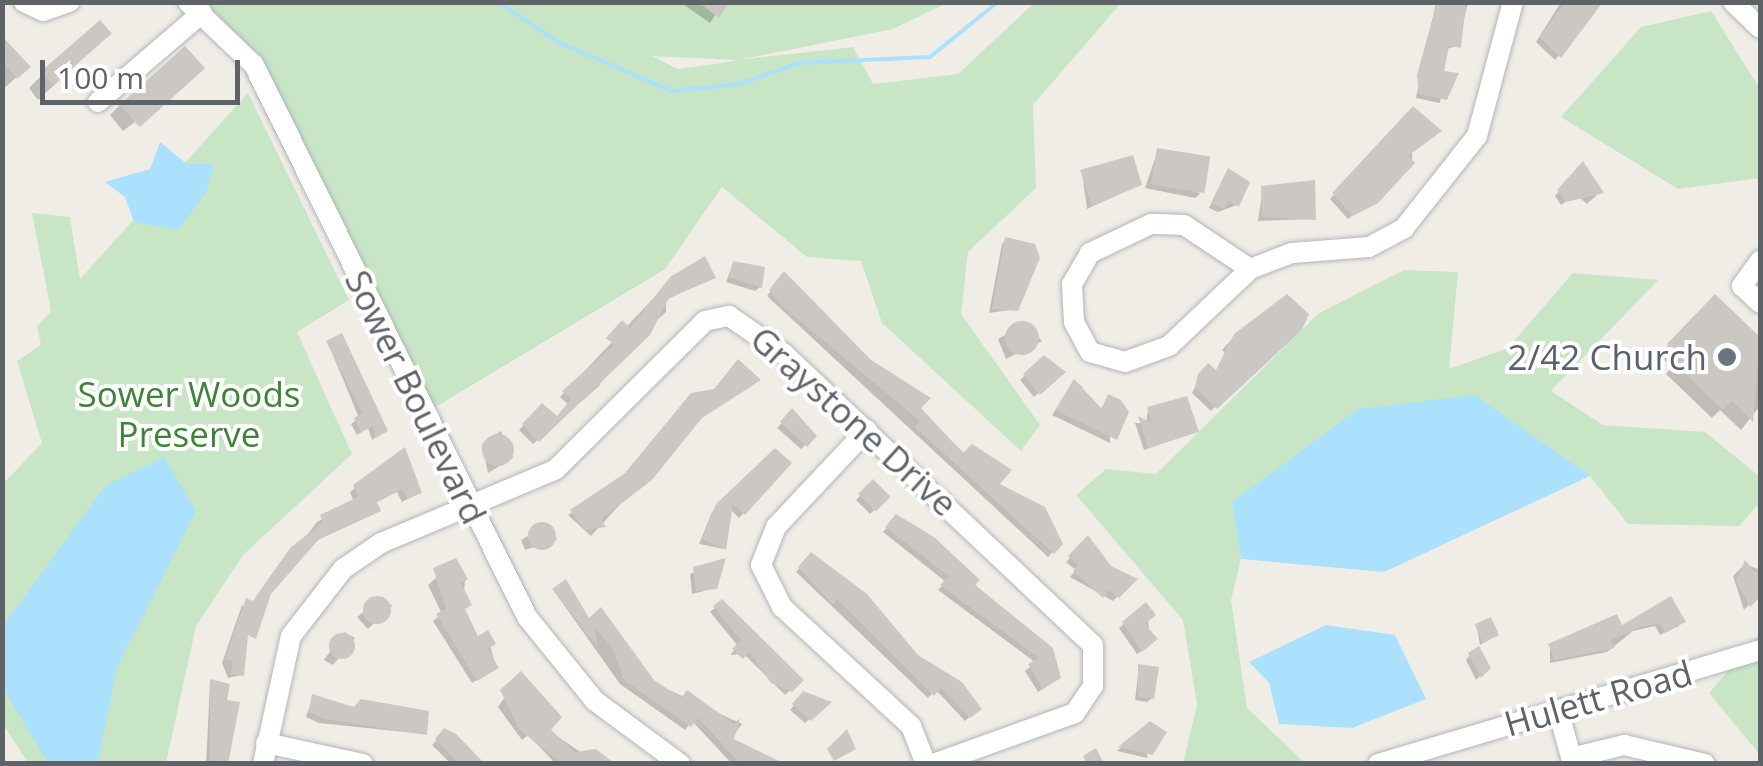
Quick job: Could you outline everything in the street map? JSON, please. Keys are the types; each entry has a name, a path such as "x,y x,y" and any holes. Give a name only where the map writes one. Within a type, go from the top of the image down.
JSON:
{"street":[{"path":"24,2 43,11 70,2"},
{"path":"1250,268 1184,225 1151,224 1090,253 1072,284 1074,322 1090,352 1125,362 1169,346 1250,268 1292,254 1369,247 1404,228 1476,136 1513,2"},
{"path":"1733,2 1760,26"},
{"path":"98,102 195,8"},
{"name":"Sower Boulevard","path":"195,8 254,65 471,512 559,665 680,764"},
{"path":"1760,262 1742,286 1760,303"},
{"name":"Graystone Drive","path":"265,753 291,636 321,590 380,544 471,512 578,452 706,321 729,316 752,327 867,430 1093,644 1093,686 1075,713 930,764"},
{"path":"867,430 776,528 762,565 782,607 911,726 930,764"},
{"name":"Hulett Road","path":"1378,764 1760,650"},
{"path":"1558,710 1572,761 1624,746 1705,764"},
{"path":"265,753 364,764"}],"green space":[{"path":"202,3 947,3 893,29 738,60 853,47 873,84 958,74 1034,3 1121,3 1033,105 1036,188 968,252 961,314 1040,425 1021,451 882,323 861,261 807,257 722,187 665,269 434,408 261,57","holes":["652,56 735,60 678,69"]},
{"path":"1711,11 1760,89 1760,178 1678,189 1561,117 1641,27"},
{"name":"Sower Woods Preserve","path":"248,93 349,300 297,332 352,454 243,555 196,626 166,763 28,763 3,724 3,484 42,443 17,361 41,345 37,326 51,311 32,213 70,217 80,279"},
{"path":"1404,270 1458,272 1449,369 1508,348 1573,273 1658,280 1551,391 1603,425 1705,432 1760,477 1760,503 1739,526 1628,524 1590,476 1232,502 1241,559 1231,600 1247,708 1306,764 1183,763 1197,705 1183,620 1076,495 1106,469 1156,474 1319,313"},
{"path":"1760,634 1760,755 1709,693"}],"water":[{"path":"160,142 187,164 214,164 206,193 178,230 134,222 125,197 105,182 150,169"},
{"path":"1475,395 1590,476 1384,572 1241,559 1232,502 1358,409"},
{"path":"164,457 196,511 117,667 98,763 48,763 3,688 3,626 105,486"},
{"path":"1326,625 1395,635 1426,699 1352,728 1279,724 1269,683 1249,662"}],"building":[{"path":"698,2 730,2 719,18"},
{"path":"1437,2 1466,2 1461,48 1449,46 1444,71 1459,73 1447,100 1419,94 1417,75"},
{"path":"1566,2 1603,2 1561,58 1539,37"},
{"path":"100,20 112,34 53,85 41,71"},
{"path":"2,36 31,67 17,79 2,61"},
{"path":"185,46 205,68 140,127 120,105"},
{"path":"1413,106 1442,131 1408,156 1415,163 1378,203 1353,216 1332,193"},
{"path":"1157,148 1210,156 1205,193 1151,185"},
{"path":"1133,155 1142,185 1092,206 1080,170"},
{"path":"1583,161 1604,193 1566,202 1557,190"},
{"path":"1228,168 1250,182 1239,207 1228,201 1225,209 1211,203"},
{"path":"1315,180 1316,220 1262,217 1261,186"},
{"path":"1005,237 1035,244 1040,258 1018,311 992,309"},
{"path":"705,256 716,278 669,298 650,335 539,442 522,424 542,403 557,416 571,399 562,391 614,345 606,338 622,320 630,328 670,277"},
{"path":"733,261 765,267 762,288 729,277"},
{"path":"784,271 871,360 931,398 921,408 963,453 972,444 1012,470 1000,484 1045,507 1063,544 1054,554 915,427 920,421 782,306 769,290"},
{"path":"1287,294 1309,314 1302,330 1217,409 1195,387 1198,374 1208,363 1216,370 1234,334"},
{"name":"2/42 Church","path":"1715,294 1760,337 1753,422 1732,401 1723,410 1674,363 1680,356 1667,344"},
{"path":"1022,321 1034,326 1039,338 1034,350 1022,355 1010,350 1005,338 1010,326"},
{"path":"342,333 388,431 376,438 373,426 361,432 354,418 362,413 326,341"},
{"path":"1044,355 1066,372 1040,395 1023,374"},
{"path":"738,359 761,380 702,418 652,480 601,519 606,527 585,530 570,510 625,473 691,393 714,389"},
{"path":"1074,379 1102,409 1108,394 1121,400 1129,412 1117,440 1055,410"},
{"path":"1187,396 1199,432 1148,448 1138,416 1152,423 1147,407"},
{"path":"792,408 817,436 807,447 780,422"},
{"path":"498,434 509,439 514,450 509,461 498,466 487,461 482,450 487,439"},
{"path":"405,447 422,493 407,499 402,489 377,502 381,511 319,539 271,594 256,639 248,635 244,676 231,674 233,661 225,659 246,598 253,601 290,548 323,522 320,515 358,497 353,485"},
{"path":"775,448 792,463 745,515 733,504 726,550 702,539 716,504"},
{"path":"873,479 891,497 876,512 858,494"},
{"path":"896,514 934,537 980,580 975,585 1053,648 1061,678 1043,689 1028,664 1039,658 940,585 949,576 885,527"},
{"path":"542,522 552,526 556,536 552,546 542,550 532,546 528,536 532,526"},
{"path":"1088,535 1111,566 1138,579 1119,598 1109,590 1103,598 1073,571 1078,565 1068,556"},
{"path":"811,552 867,594 918,655 962,682 982,709 970,718 941,688 934,696 837,599 833,605 798,567"},
{"path":"456,558 468,579 461,583 472,605 465,609 478,636 488,630 496,644 488,649 499,668 477,681 436,614 446,609 433,568"},
{"path":"726,558 717,589 696,591 693,567"},
{"path":"1745,560 1755,572 1760,565 1760,597 1750,607 1736,581"},
{"path":"566,579 589,618 601,607 654,680 681,698 687,690 734,724 740,718 734,739 785,764 741,764 698,718 691,727 624,680 613,649 595,627 598,648 552,589"},
{"path":"377,596 387,600 391,610 387,620 377,624 367,620 363,610 367,600"},
{"path":"1671,596 1686,622 1665,632 1660,623 1640,627 1611,640 1615,648 1555,660 1548,644 1617,614 1622,625"},
{"path":"722,599 804,680 792,692 771,683 749,652 743,659 732,649 741,640 713,606"},
{"path":"1146,602 1156,615 1145,624 1158,639 1142,652 1122,622"},
{"path":"1491,617 1499,635 1483,643 1475,624"},
{"path":"342,633 351,637 355,646 351,655 342,659 333,655 329,646 333,637"},
{"path":"1479,646 1491,668 1481,678 1468,653"},
{"path":"1138,664 1159,667 1154,699 1138,697"},
{"path":"521,671 562,717 551,730 575,752 596,749 615,764 562,764 520,730 500,690"},
{"path":"210,679 230,684 227,700 240,702 228,764 210,764"},
{"path":"803,691 832,702 811,721 792,704"},
{"path":"312,694 354,707 361,699 429,711 427,735 325,719 309,712"},
{"path":"1150,721 1167,732 1153,755 1118,747"},
{"path":"444,728 456,734 485,764 459,764 435,739"},
{"path":"847,729 856,749 834,761 827,749"},
{"path":"1096,748 1104,764 1087,764 1083,756"}],"waterway":[{"path":"498,2 560,43 672,91 739,84 799,63 930,57 998,2"}],"place":[{"name":"2/42 Church","path":"1727,357"}]}
